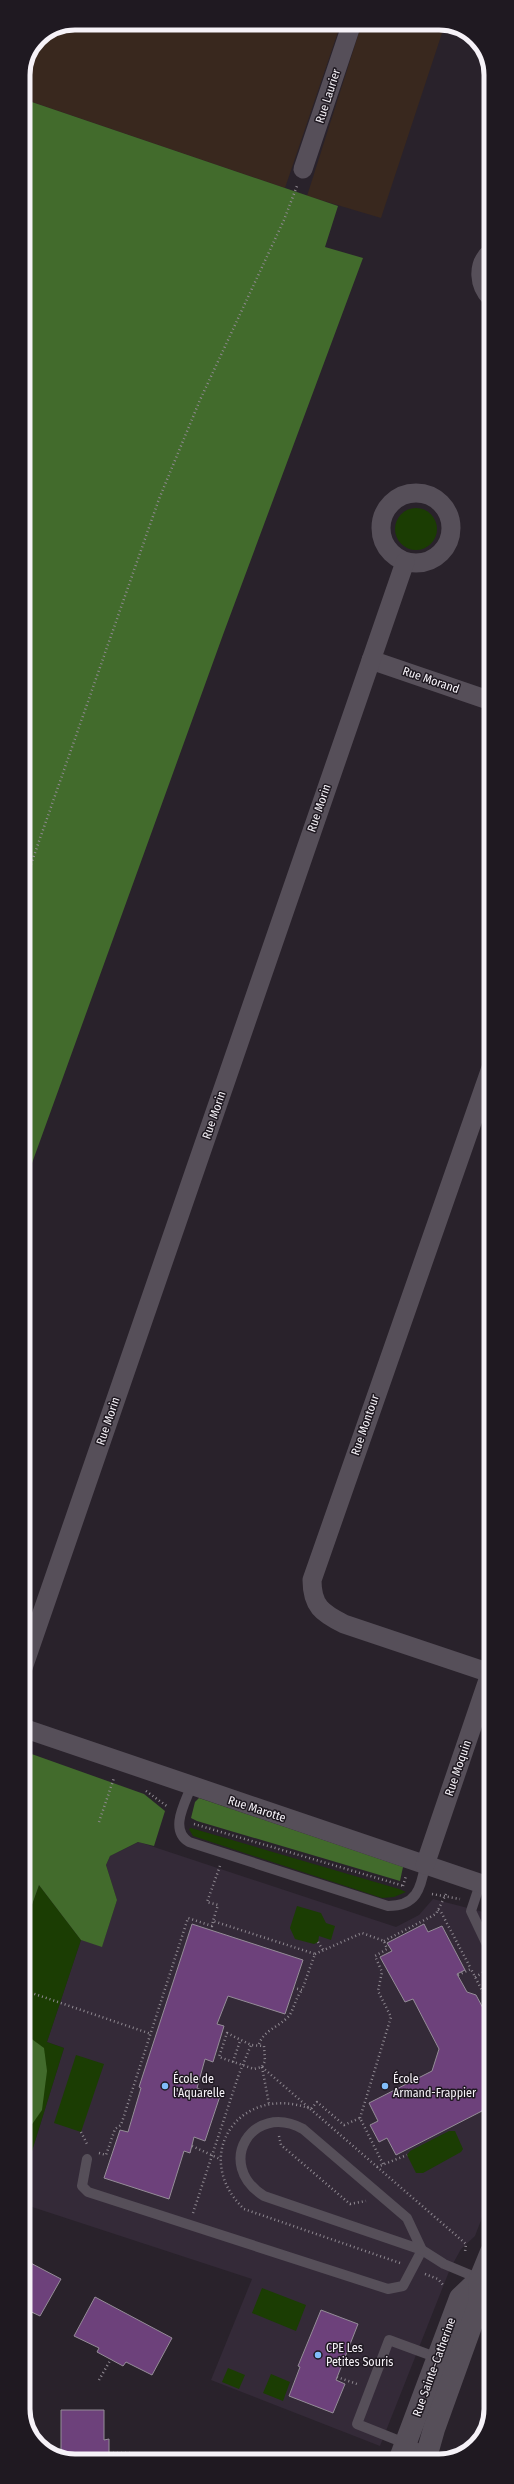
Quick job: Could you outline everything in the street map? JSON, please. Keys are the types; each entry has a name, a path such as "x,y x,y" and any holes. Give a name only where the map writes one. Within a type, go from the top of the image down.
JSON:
{"street":[{"name":"Rue Laurier","path":"304,169 350,30"},
{"path":"484,261 481,282 484,291"},
{"name":"Rue Morin","path":"30,1648 405,562"},
{"name":"Rue Morand","path":"371,660 484,699"},
{"name":"Rue Montour","path":"484,1088 312,1580 312,1594 317,1606 328,1616 344,1624 484,1670"},
{"name":"Rue Moquin","path":"425,1865 484,1690"},
{"name":"Rue Marotte","path":"30,1730 191,1787 484,1886"},
{"name":"Rue Sainte-Catherine","path":"402,2452 460,2298 484,2283"},
{"name":"Rue Sainte-Catherine","path":"427,2454 484,2286"}],"lane":[{"path":"191,1787 179,1826 182,1835 190,1842 388,1906 400,1905 414,1896 421,1885 425,1865"},
{"path":"484,1888 471,1911 484,1938"},
{"path":"422,2250 408,2218 303,2129 294,2124 277,2121 266,2123 247,2137 242,2146 240,2167 245,2179 253,2189 264,2196 422,2250 444,2264 484,2282"},
{"path":"89,2155 82,2186 88,2192 388,2289 403,2286 422,2250"},
{"path":"414,2454 402,2452 357,2424 389,2340 438,2358"}],"path":[{"path":"30,867 159,499 200,400 284,220 304,169"},
{"path":"99,1822 114,1778"},
{"path":"188,1821 199,1826 409,1888"},
{"path":"81,2132 89,2155 106,2155 115,2129 121,2126 188,1918 212,1926 218,1905 208,1902 220,1864"},
{"path":"403,1886 406,1874"},
{"path":"259,2044 262,2037 290,2015 295,1999 302,1990 315,1954 362,1933 384,1941 436,1914 449,1886"},
{"path":"428,1893 462,1900"},
{"path":"438,1910 441,1912 484,1994"},
{"path":"213,1921 315,1954"},
{"path":"383,2164 360,2118 391,2016 378,1991 382,1972 375,1956 387,1949 384,1941"},
{"path":"318,1942 323,1950"},
{"path":"458,1975 471,1969"},
{"path":"475,1977 484,1972"},
{"path":"294,1988 302,1990"},
{"path":"30,1992 151,2034"},
{"path":"262,2067 254,2069 219,2057 227,2033 238,2037 240,2041 251,2045 259,2044 264,2046 266,2052 265,2061 262,2067 269,2104"},
{"path":"233,2062 240,2041"},
{"path":"218,2044 223,2046"},
{"path":"198,2200 239,2074 244,2066 251,2045"},
{"path":"262,2067 466,2244 465,2252"},
{"path":"311,2109 317,2102 344,2126 360,2118"},
{"path":"222,2126 229,2129"},
{"path":"278,2131 281,2145 350,2204"},
{"path":"192,2146 220,2159"},
{"path":"377,2167 407,2156"},
{"path":"419,2271 438,2279 446,2290"},
{"path":"99,2380 111,2359"},
{"path":"337,2377 347,2380"},
{"path":"109,2453 130,2453"}],"shaded area":[{"path":"75,30 339,30 285,188 30,101 30,75 33,58 43,43 50,38 58,33"},
{"path":"360,30 443,30 381,218 307,196"},
{"path":"139,1842 396,1927 419,1915 433,1899 484,1912 484,2212 475,2236 461,2249 450,2269 380,2446 211,2380 252,2279 30,2206 30,2157 64,2048 47,2042 81,1940 102,1946 117,1900 106,1865 110,1856"}],"green space":[{"path":"30,101 338,206 325,247 363,258 224,632 30,1169"},
{"path":"412,508 420,508 428,511 434,517 437,529 434,541 428,547 420,550 412,550 404,547 398,541 395,533 395,525 398,517 404,511"},
{"path":"30,1753 144,1794 165,1811 154,1846 138,1842 110,1856 106,1865 117,1900 102,1947 81,1940 39,1885 30,1910"},
{"path":"199,1798 403,1867 400,1881 197,1821 191,1818 195,1802"},
{"path":"191,1828 406,1892 394,1897 382,1898 193,1836 189,1829"},
{"path":"39,1885 81,1940 47,2042 64,2048 30,2157 30,2037 30,1910"},
{"path":"297,1906 321,1913 326,1923 335,1926 331,1940 319,1936 318,1942 314,1944 295,1939 290,1928"},
{"path":"30,2038 44,2048 47,2071 42,2110 30,2127"},
{"path":"76,2055 104,2064 81,2132 54,2123"},
{"path":"449,2131 455,2131 463,2149 461,2152 423,2173 416,2173 407,2155 410,2151"},
{"path":"262,2288 306,2305 296,2331 252,2313"},
{"path":"228,2368 245,2375 239,2389 222,2382"},
{"path":"271,2374 290,2382 283,2401 263,2393"}],"building":[{"path":"192,1924 303,1960 285,2014 228,1996 217,2024 224,2026 213,2062 205,2059 197,2088 220,2096 205,2141 194,2137 190,2153 184,2151 169,2199 104,2178 120,2130 128,2132 141,2088 139,2087"},
{"path":"424,1924 428,1932 442,1926 465,1970 457,1974 467,1992 476,1995 484,2010 484,2104 482,2111 396,2155 387,2138 379,2142 370,2125 378,2121 369,2103 432,2071 439,2049 413,1999 405,2002 380,1957 392,1951 387,1943"},
{"path":"30,2263 61,2279 40,2316 30,2311"},
{"path":"95,2297 172,2338 152,2375 126,2362 123,2366 97,2352 99,2348 74,2336"},
{"path":"321,2310 358,2324 336,2380 345,2384 333,2413 289,2396 300,2367 298,2366"},
{"path":"61,2410 104,2410 104,2440 109,2439 109,2454 72,2454 61,2452"}],"place":[{"name":"École de l'Aquarelle","path":"165,2086"},
{"name":"École Armand-Frappier","path":"385,2086"},
{"name":"CPE Les Petites Souris","path":"318,2355"}]}
